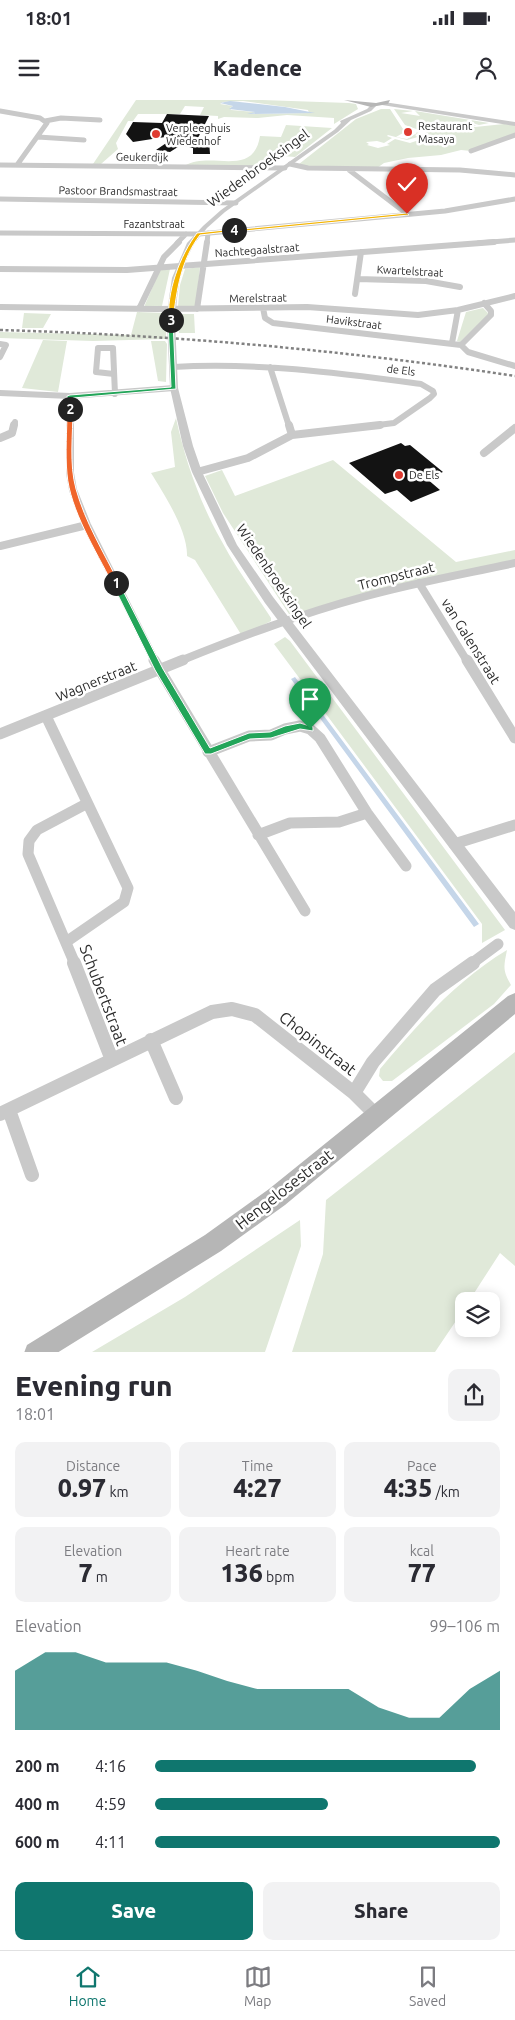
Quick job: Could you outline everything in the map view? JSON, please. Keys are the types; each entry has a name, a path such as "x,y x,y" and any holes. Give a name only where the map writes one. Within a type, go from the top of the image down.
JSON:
{"main road":[{"path":"347,100 366,103 386,102"},
{"name":"Hengelosestraat","path":"35,1352 213,1243 277,1197 515,1002"}],"street":[{"path":"386,102 406,107 515,124"},
{"name":"Wiedenbroeksingel","path":"366,103 369,110 349,119 212,220 192,243 176,278 172,309 174,388 188,446 197,472 232,545 286,622 515,923"},
{"path":"0,111 32,116 45,121 61,118 100,120"},
{"path":"17,165 46,126 45,121"},
{"path":"471,151 515,135"},
{"path":"38,138 84,140"},
{"name":"Geukerdijk","path":"0,165 287,166 349,170 460,170 515,176"},
{"path":"349,170 407,214"},
{"name":"Fazantstraat","path":"0,233 199,234 445,211 515,199"},
{"name":"Pastoor Brandsmastraat","path":"0,200 236,203"},
{"path":"197,309 208,233"},
{"path":"139,309 164,257 186,234"},
{"name":"Nachtegaalstraat","path":"0,269 103,271 160,268 515,240"},
{"name":"Kwartelstraat","path":"355,294 361,252"},
{"name":"Kwartelstraat","path":"358,279 454,284 460,286"},
{"name":"Merelstraat","path":"0,307 139,309 307,307 418,314 458,310 515,296"},
{"path":"461,345 491,315 491,311 484,303"},
{"name":"Havikstraat","path":"263,308 265,318 273,323 452,343 461,345 468,352 515,366"},
{"path":"452,343 458,310"},
{"path":"0,344 6,345 0,357"},
{"name":"de Els","path":"173,367 217,365 323,372 421,384 433,391 434,394 394,423 292,435 248,458 197,472"},
{"path":"270,368 292,435"},
{"path":"114,374 115,394"},
{"path":"0,393 70,396 174,388"},
{"path":"70,396 70,473 72,490 86,525 159,670 304,911"},
{"path":"0,438 12,433 15,422"},
{"path":"484,453 515,428"},
{"path":"0,546 86,525"},
{"path":"512,564 515,574"},
{"name":"Trompstraat","path":"286,622 344,603 419,583 512,564"},
{"name":"van Galenstraat","path":"419,583 515,738"},
{"name":"Wagnerstraat","path":"0,734 159,670 286,622"},
{"name":"Schubertstraat","path":"46,716 86,804 128,888 124,902 66,942"},
{"path":"208,752 249,736 271,735 285,729 300,726 310,729 320,738 367,813 406,866"},
{"name":"Schubertstraat","path":"86,804 37,830 29,841 28,854 66,942 112,1060"},
{"path":"258,835 290,823 339,822 367,813"},
{"path":"454,844 515,825"},
{"name":"Chopinstraat","path":"32,1175 5,1112 212,1012 232,1010 255,1015 354,1093 373,1062 435,990 498,944"},
{"path":"151,1040 176,1098"},
{"path":"354,1093 377,1116"}],"green space":[{"path":"136,100 262,100 349,103 356,104 358,109 334,124 334,118 287,115 258,118 224,117 218,119 218,116 200,115 204,107 185,106 180,114 138,114 133,121 128,121 116,143 118,149 101,164 93,164","holes":["243,101 308,110 309,113 251,114 255,112 231,110 230,108 233,106 220,104 223,102"]},
{"path":"381,109 390,109 403,129 408,130 396,137 407,139 416,132 419,133 415,135 418,137 407,140 388,135 392,138 384,143 377,141 366,142 369,144 367,145 378,148 390,145 387,144 395,139 410,143 416,141 424,143 419,138 427,132 504,124 515,125 515,133 471,151 461,150 441,155 408,158 384,163 377,168 309,167 299,164 356,119"},
{"path":"394,109 413,111 401,113 420,116 415,111 489,123 479,125 469,122 476,126 422,131 405,125"},
{"path":"286,125 332,128 295,157 271,155 258,166 184,166 195,162 230,161 249,157 256,149 260,136 281,137"},
{"path":"200,267 196,306 178,306 180,285 185,269"},
{"path":"170,269 162,306 144,307 160,270"},
{"path":"483,308 489,314 460,342 457,341 466,312"},
{"path":"137,312 166,313 166,339 93,341 0,338 0,332 131,335"},
{"path":"24,313 51,314 43,328 22,328"},
{"path":"177,314 194,314 195,333 179,333"},
{"path":"43,340 67,341 58,392 22,388"},
{"path":"151,341 165,341 167,344 166,382 158,381"},
{"path":"176,418 189,465 213,526 232,560 271,618 271,621 242,636 195,560 187,556 184,535 151,473 175,467 171,432"},
{"path":"333,460 456,562 515,550 515,561 292,615 289,614 223,513 205,476 222,470 235,496"},
{"path":"285,637 290,641 505,930 482,943 482,924 274,644"},
{"path":"507,950 504,968 511,985 494,1004 392,1081 383,1081 379,1076 380,1069 423,1020 471,975"},
{"path":"515,1052 515,1266 500,1253 475,1292 455,1292 455,1322 435,1352 292,1352 323,1254 326,1200"},
{"path":"300,1220 301,1246 265,1352 92,1352 185,1297"}],"water":[{"path":"230,101 285,107 315,113 247,114 255,112 229,109 233,106 220,103"},
{"path":"295,677 479,924 474,927 291,679"}],"building":[{"name":"Verpleeghuis Wiedenhof","path":"167,114 209,116 196,142 209,140 210,154 193,154 193,148 181,145 170,152 156,150 178,135 133,142 126,134 133,122 162,123"},
{"name":"De Els","path":"401,443 405,446 410,445 443,472 426,478 440,490 411,502 397,490 385,494 349,463"}],"railway":[{"path":"0,330 65,332 258,345 323,351 515,376"}],"place":[{"name":"Restaurant Masaya","path":"408,132"},
{"name":"Verpleeghuis Wiedenhof","path":"156,134"},
{"name":"De Els","path":"399,475"}],"route":[{"path":"310,729 300,726 285,729 271,735 249,736 208,752 159,670 86,525 72,490 70,473 70,396 174,388 171,322 176,278 183,258 199,234 407,214"}]}
